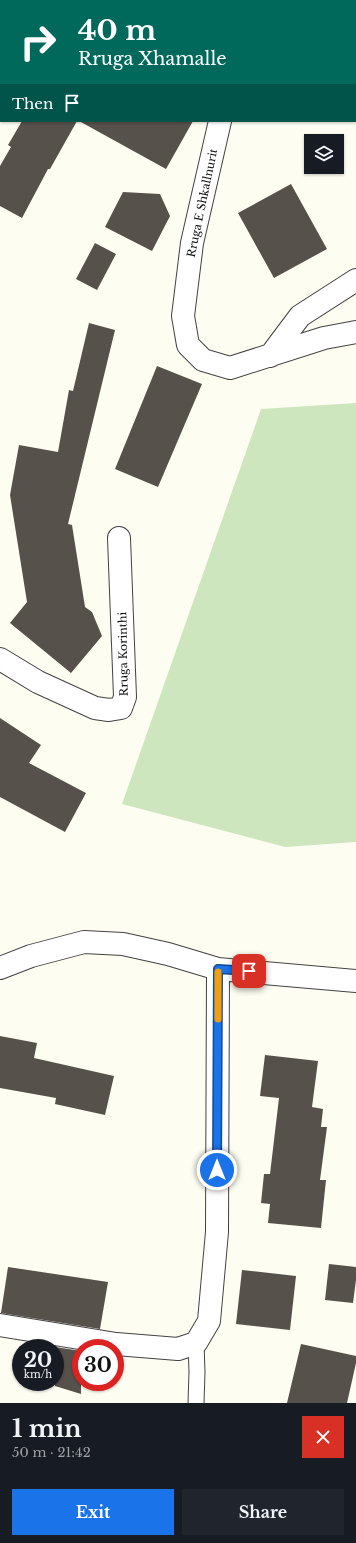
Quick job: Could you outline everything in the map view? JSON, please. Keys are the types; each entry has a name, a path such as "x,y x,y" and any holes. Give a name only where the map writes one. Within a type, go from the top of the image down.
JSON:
{"street":[{"name":"Rruga E Shkallnurit","path":"220,122 192,243 183,316 188,345 203,360 230,368 324,338 356,332"},
{"path":"270,356 300,316 356,280"},
{"name":"Rruga Korinthi","path":"0,659 38,682 95,708 109,710 121,708 125,697 119,538"},
{"path":"0,968 31,956 84,942 123,944 168,954 218,969 356,981"},
{"path":"0,1325 132,1345 178,1349 196,1343 209,1321 217,1232 218,969"}],"lane":[{"path":"196,1343 198,1372 196,1403"}],"green space":[{"path":"356,403 356,842 285,847 122,804 261,409"}],"building":[{"path":"21,122 76,122 50,169 48,169 22,218 0,206 0,166 11,147 8,145"},
{"path":"81,122 192,122 166,169"},
{"path":"291,184 327,249 274,278 238,213"},
{"path":"123,192 160,194 170,216 152,251 105,227"},
{"path":"95,243 116,254 97,290 76,279"},
{"path":"89,323 115,330 68,524 72,525 85,607 92,612 102,636 71,673 10,623 27,602 10,495 19,445 58,452 69,390 73,391"},
{"path":"157,366 202,384 158,487 115,469"},
{"path":"0,718 41,745 29,763 86,793 65,832 0,797"},
{"path":"0,1036 37,1043 34,1058 114,1076 105,1115 55,1104 56,1098 0,1088"},
{"path":"265,1055 318,1061 312,1107 323,1109 321,1127 327,1127 320,1180 326,1180 321,1228 268,1223 270,1204 261,1203 264,1174 270,1174 279,1098 260,1096"},
{"path":"329,1264 356,1267 353,1303 325,1300"},
{"path":"8,1267 108,1282 100,1329 1,1313"},
{"path":"242,1270 296,1276 290,1330 236,1324"},
{"path":"301,1344 356,1356 356,1363 347,1403 287,1403"},
{"path":"64,1348 72,1350 72,1391 81,1391 81,1394 64,1389"}],"slow traffic":[{"path":"218,972 218,1019"}],"route":[{"path":"217,1170 218,969 249,971"}]}
